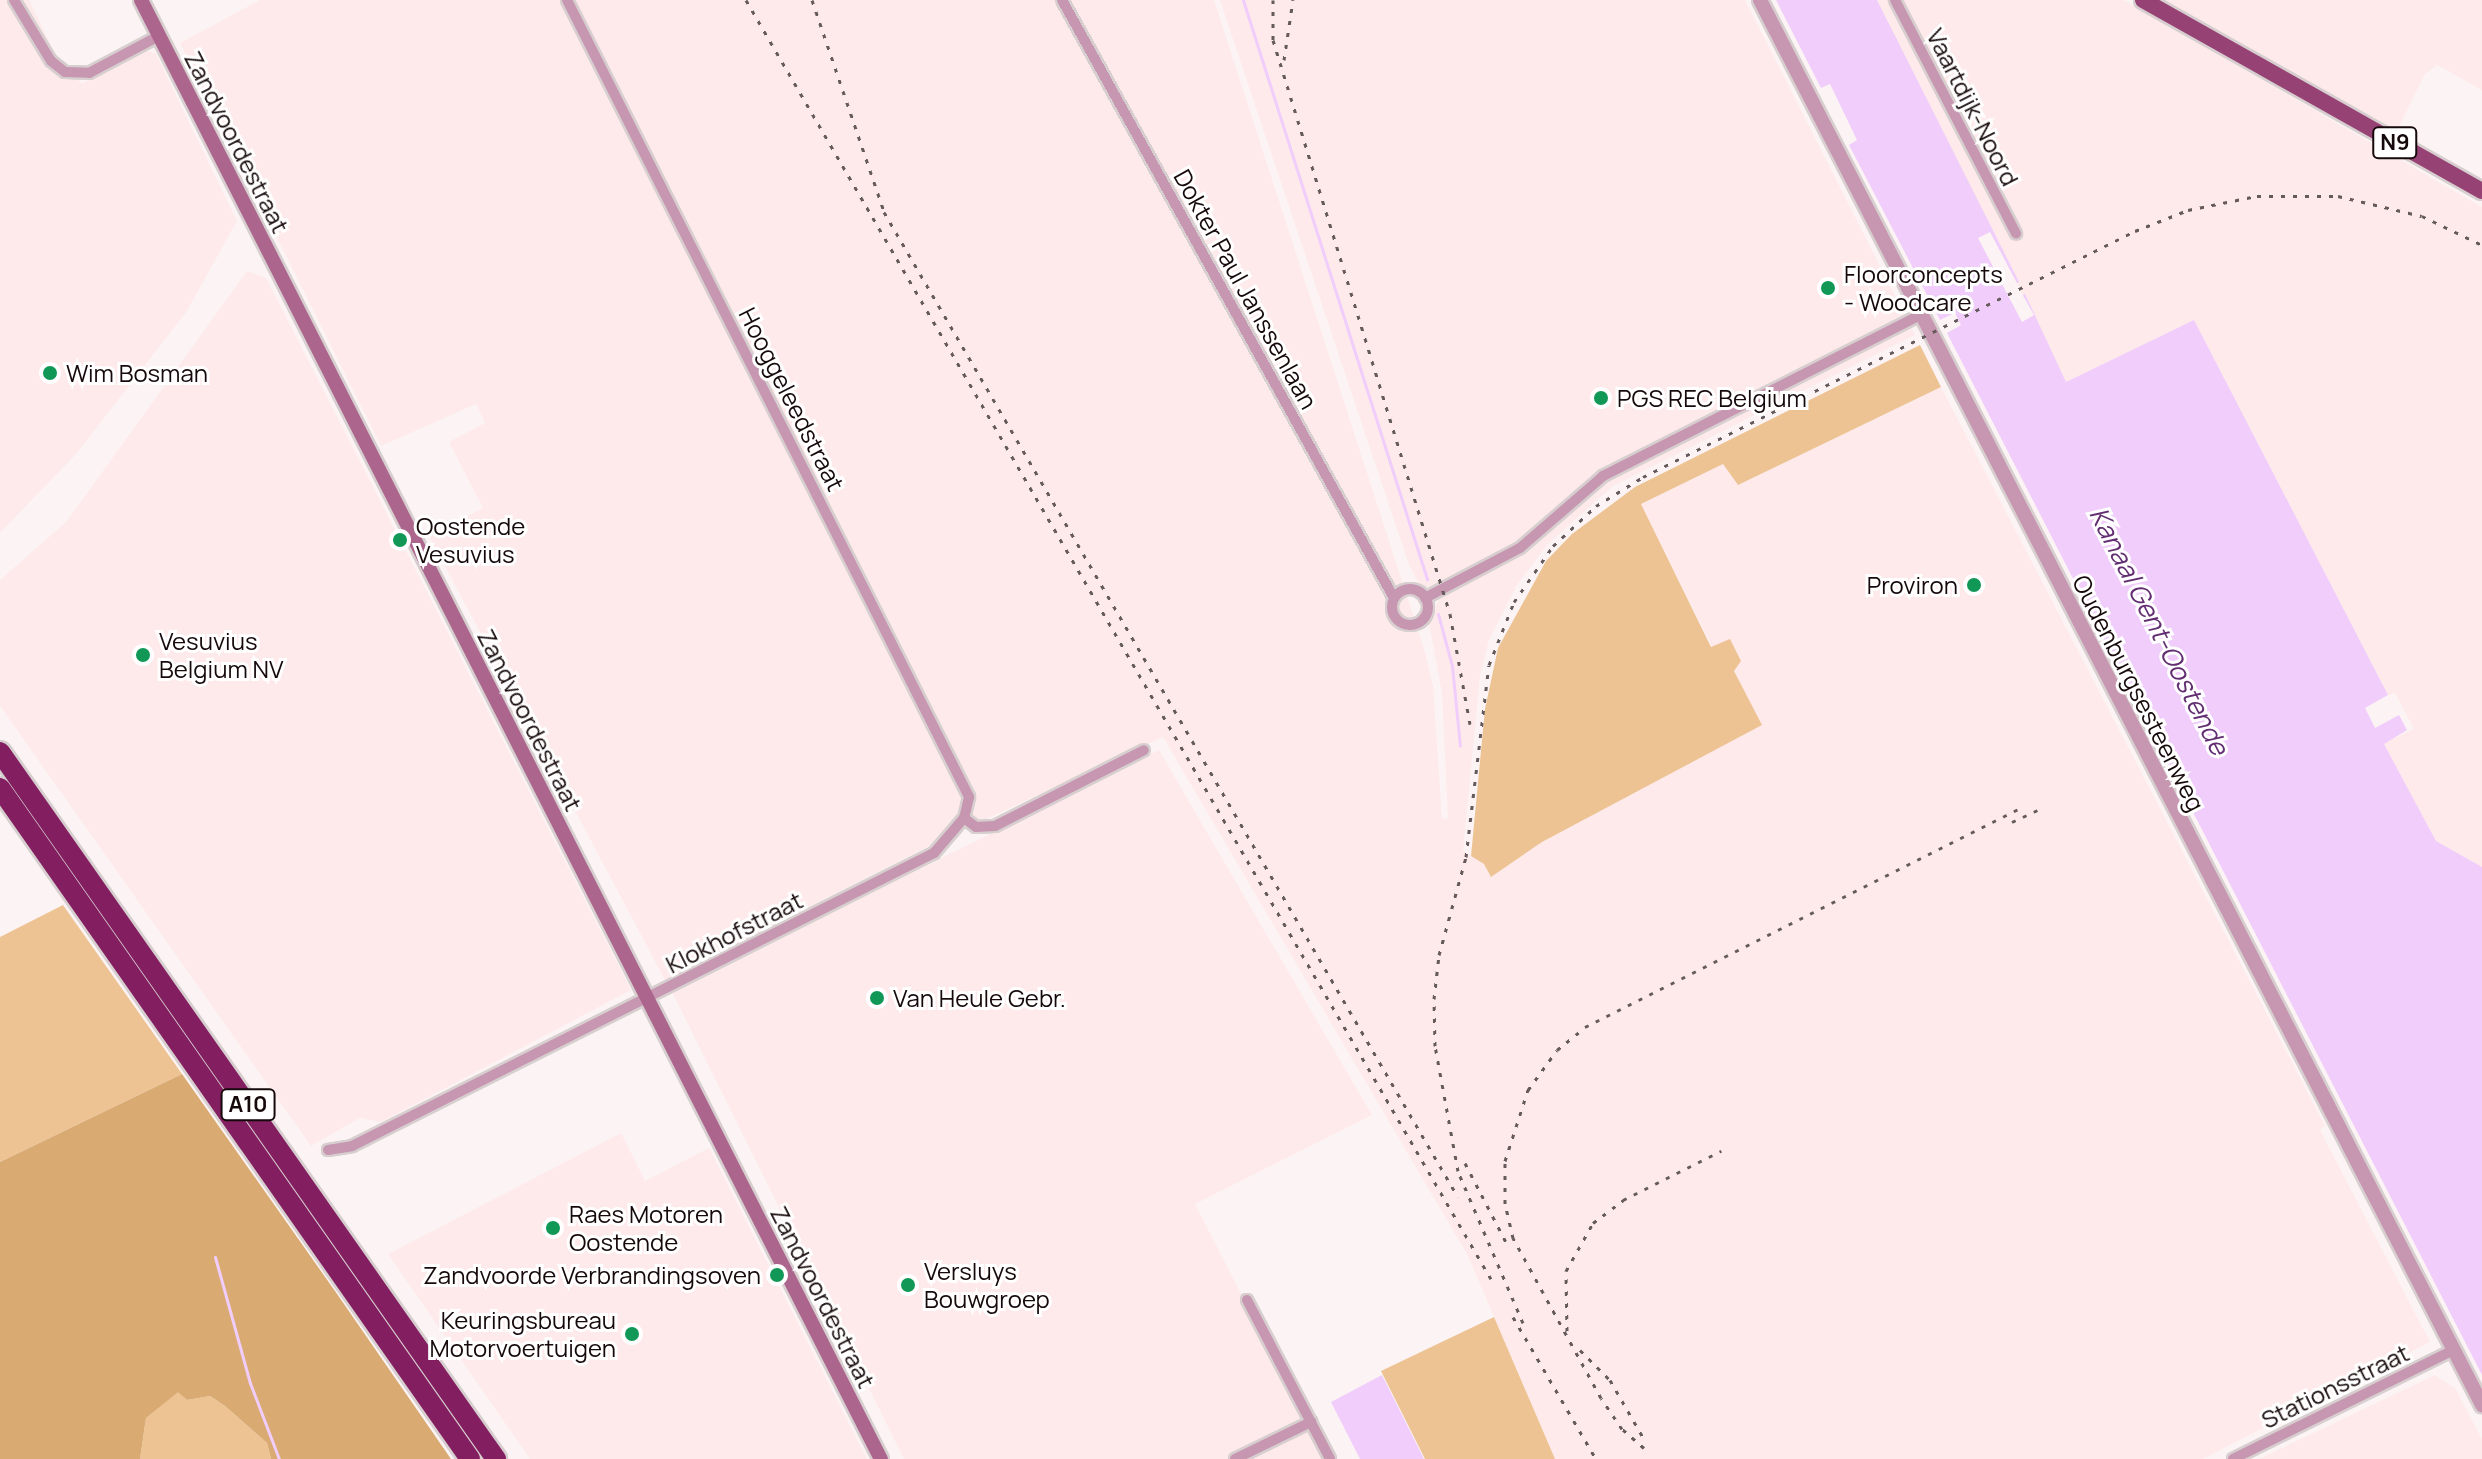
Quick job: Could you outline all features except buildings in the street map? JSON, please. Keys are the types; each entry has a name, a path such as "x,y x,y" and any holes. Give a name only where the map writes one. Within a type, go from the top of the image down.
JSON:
{"highway":[{"name":"A10","path":"0,752 496,1459"},
{"name":"A10","path":"0,788 470,1459"}],"main road":[{"name":"Zandvoordestraat","path":"141,0 881,1459"},
{"name":"N9","path":"2143,0 2482,191"}],"street":[{"path":"14,0 51,61 65,72 89,73 159,36"},
{"name":"Hooggeleedstraat","path":"567,0 969,797 964,818"},
{"name":"Dokter Paul Janssenlaan","path":"1062,0 1394,598 1397,620 1412,624 1424,617 1425,598"},
{"name":"Oudenburgsesteenweg","path":"1760,0 2482,1405"},
{"name":"Vaartdijk-Noord","path":"1895,0 2016,233"},
{"name":"Dokter Paul Janssenlaan","path":"1425,598 1520,548 1579,491 1603,476 1922,314"},
{"name":"Dokter Paul Janssenlaan","path":"1394,598 1409,588 1425,598"},
{"path":"964,818 976,827 995,826 1144,750"},
{"name":"Klokhofstraat","path":"328,1150 352,1146 934,853 964,818"},
{"path":"1247,1300 1330,1459"},
{"name":"Stationsstraat","path":"2233,1459 2454,1350"},
{"path":"1235,1459 1311,1422"}],"shaded area":[{"path":"0,0 29,0 58,59 82,84 146,50 156,54 237,221 187,311 77,453 0,533"},
{"path":"260,0 1214,0 1425,652 1433,686 1442,818 1448,819 1442,693 1428,618 1442,596 1438,586 1421,587 1409,565 1220,0 1745,0 1915,335 1613,486 1548,544 1517,585 1489,640 1480,676 1463,851 1484,864 1491,877 1542,842 1761,725 1734,671 1730,640 1712,647 1641,504 1723,464 1738,485 1941,387 2325,1126 2320,1130 2430,1342 2203,1459 1555,1459 1468,1256 1163,737 939,841 665,980 429,536 483,508 449,442 485,423 476,404 381,446 180,43"},
{"path":"1877,0 2124,0 2482,207 2482,867 2436,841 2383,743 2414,729 2395,693 2388,695 2194,320 2066,382"},
{"path":"2163,0 2482,0 2482,90 2437,65 2425,74 2397,131"},
{"path":"247,271 266,278 631,990 381,1122 360,1118 311,1146 0,706 0,580 67,521"},
{"path":"1920,345 1941,387 1738,485 1723,464 1641,504 1711,647 1730,639 1741,661 1734,671 1762,725 1542,842 1491,877 1484,864 1471,856 1485,709 1498,648 1546,561 1572,534 1635,487"},
{"path":"1159,750 1372,1115 1195,1204 1326,1459 904,1459 672,992"},
{"path":"63,905 182,1074 0,1162 0,937"},
{"path":"182,1074 451,1459 271,1459 267,1443 225,1406 210,1396 187,1400 178,1392 146,1418 140,1459 0,1459 0,1162"},
{"path":"621,1133 645,1181 709,1148 867,1459 530,1459 388,1254"},
{"path":"1494,1317 1555,1459 1425,1459 1381,1371"},
{"path":"2435,1375 2455,1388 2482,1439 2482,1459 2259,1459"},
{"path":"178,1391 187,1400 210,1396 225,1406 267,1443 271,1459 140,1459 146,1418"}],"water":[{"name":"Kanaal Gent-Oostende","path":"1776,0 1877,0 2019,282 2005,290 2011,301 2025,294 2066,382 2194,320 2388,695 2365,708 2375,728 2399,715 2407,730 2384,744 2436,841 2482,867 2482,1375 1947,333 1961,325 1955,313 1940,320 1849,145 1857,140 1830,84 1821,88"},
{"path":"1382,1375 1424,1459 1360,1459 1331,1402"}],"pier":[{"path":"1990,232 2019,287 2010,291 2012,296 2021,292 2034,315 2022,322 1978,238"}],"waterway":[{"path":"1243,0 1427,579"},
{"path":"1438,614 1452,666 1460,746"},
{"path":"215,1257 250,1383 279,1459"}],"railway":[{"path":"746,0 1491,1279"},
{"path":"812,0 884,212 1458,1197"},
{"path":"1273,0 1273,40 1450,614 1470,724"},
{"path":"1284,60 1293,0"},
{"path":"1523,1323 1458,1171 1435,1046 1434,999 1439,955 1466,857 1489,665 1514,602 1553,546 1596,506 1643,477 2135,231 2188,210 2257,196 2338,196 2422,216 2482,245"},
{"path":"1644,1448 1622,1429 1601,1398 1513,1238 1505,1204 1505,1161 1528,1090 1557,1050 1585,1027 2022,807"},
{"path":"2012,822 2038,810"},
{"path":"1567,1331 1566,1271 1593,1223 1623,1200 1721,1151"},
{"path":"1465,1163 1507,1244"},
{"path":"1513,1317 1596,1459"},
{"path":"1580,1350 1610,1380 1644,1439"}],"place":[{"name":"Floorconcepts - Woodcare","path":"1828,288"},
{"name":"Wim Bosman","path":"50,373"},
{"name":"PGS REC Belgium","path":"1601,398"},
{"name":"Oostende Vesuvius","path":"400,540"},
{"name":"Proviron","path":"1974,585"},
{"name":"Vesuvius Belgium NV","path":"143,655"},
{"name":"Van Heule Gebr.","path":"877,998"},
{"name":"Raes Motoren Oostende","path":"553,1228"},
{"name":"Zandvoorde Verbrandingsoven","path":"777,1275"},
{"name":"Versluys Bouwgroep","path":"908,1285"},
{"name":"Keuringsbureau Motorvoertuigen","path":"632,1334"}]}
